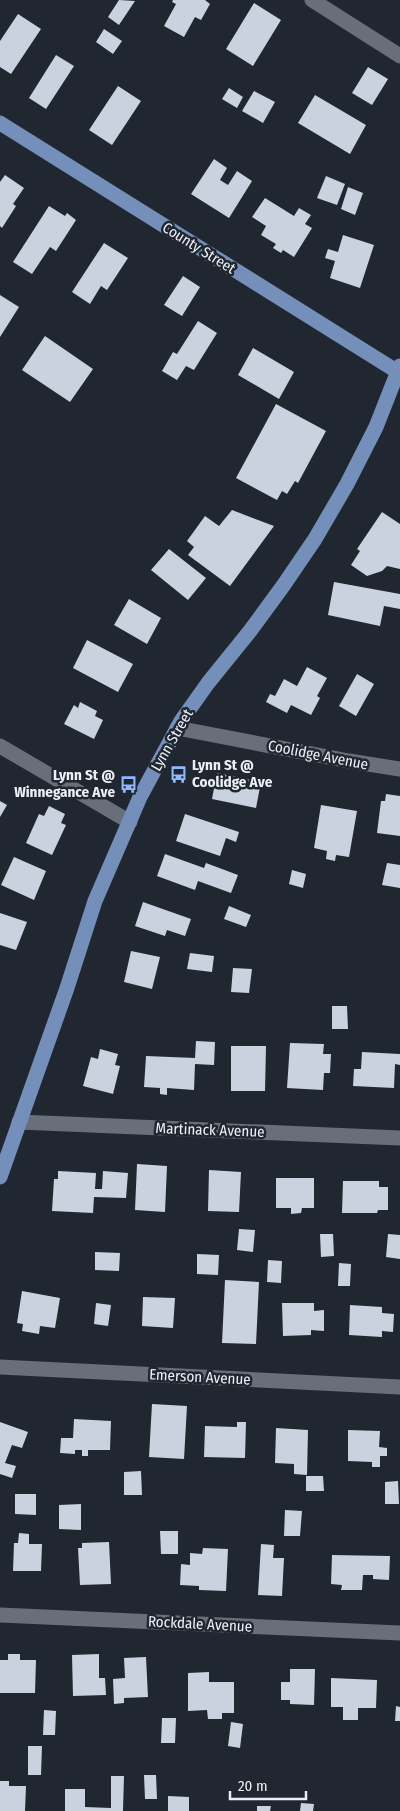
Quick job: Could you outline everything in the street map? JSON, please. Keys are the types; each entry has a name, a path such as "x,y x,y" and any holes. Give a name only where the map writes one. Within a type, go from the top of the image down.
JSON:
{"main road":[{"name":"County Street","path":"0,123 399,369"},
{"name":"Lynn Street","path":"1,1172 67,988 95,901 140,797 178,728 208,683 250,631 315,538 347,484 376,427 399,369"}],"street":[{"path":"312,0 400,56"},
{"name":"Coolidge Avenue","path":"178,728 400,769"},
{"path":"0,746 130,822"},
{"name":"Martinack Avenue","path":"19,1122 400,1138"},
{"name":"Emerson Avenue","path":"0,1367 400,1387"},
{"name":"Rockdale Avenue","path":"0,1615 400,1633"}],"building":[{"path":"119,0 135,1 119,25 108,17"},
{"path":"173,0 205,0 210,4 201,20 195,17 184,37 164,26 176,4 172,2"},
{"path":"254,3 281,20 253,66 226,49"},
{"path":"18,14 41,29 11,74 0,67 0,41"},
{"path":"104,29 122,41 113,54 96,42"},
{"path":"56,55 74,66 46,109 29,98"},
{"path":"368,67 388,79 372,105 352,93"},
{"path":"118,86 141,101 112,145 89,130"},
{"path":"229,88 243,97 237,108 222,99"},
{"path":"254,91 275,102 263,123 242,111"},
{"path":"315,95 366,125 350,154 298,123"},
{"path":"214,159 227,168 220,180 228,185 237,171 252,181 229,218 191,194"},
{"path":"5,175 24,188 13,204 16,206 2,228 0,226 0,182"},
{"path":"326,176 345,184 337,205 317,198"},
{"path":"348,187 363,193 355,215 341,209"},
{"path":"265,198 294,216 299,208 311,215 305,224 312,228 294,257 283,250 281,253 273,248 276,244 261,235 266,226 252,217"},
{"path":"49,206 65,216 67,213 76,220 56,251 50,247 32,274 13,262"},
{"path":"343,235 374,245 360,288 330,278 335,261 325,258 328,249 338,252"},
{"path":"104,243 128,258 107,290 101,286 90,304 72,292"},
{"path":"183,276 200,287 182,316 164,305"},
{"path":"0,295 19,307 0,337"},
{"path":"198,321 217,333 194,370 186,366 177,380 162,371 173,352 177,354"},
{"path":"45,336 93,369 70,402 22,370"},
{"path":"253,348 294,372 279,399 238,375"},
{"path":"276,404 326,431 298,483 295,481 287,494 282,491 277,500 236,478"},
{"path":"232,510 274,526 230,586 188,555 194,547 187,541 205,516 219,526"},
{"path":"382,512 400,524 400,569 387,566 382,571 367,576 351,565 360,551 357,549"},
{"path":"169,549 206,578 188,600 151,570"},
{"path":"334,582 400,594 400,609 384,606 380,626 328,615"},
{"path":"129,599 161,618 147,644 114,625"},
{"path":"87,640 133,664 118,692 73,668"},
{"path":"307,667 327,678 317,696 320,698 311,715 291,705 287,713 266,702 270,694 275,696 284,679 297,686"},
{"path":"357,674 374,684 356,716 339,706"},
{"path":"80,702 97,711 95,716 103,720 94,739 64,724 74,705 78,708"},
{"path":"217,773 261,782 256,808 212,799"},
{"path":"386,794 400,796 400,836 377,833 381,801 385,801"},
{"path":"0,801 7,805 0,817"},
{"path":"321,805 357,811 349,857 336,855 335,861 326,859 327,851 314,848"},
{"path":"49,806 65,814 61,823 66,825 52,855 26,843 39,814 44,816"},
{"path":"185,814 239,832 236,842 226,838 220,856 176,841"},
{"path":"165,854 204,868 206,863 238,875 231,893 198,881 195,890 157,876"},
{"path":"14,857 46,871 34,900 1,885"},
{"path":"387,863 400,865 400,888 382,885"},
{"path":"292,870 306,874 303,888 289,884"},
{"path":"143,902 191,919 185,936 167,930 165,936 135,926"},
{"path":"229,906 251,915 246,927 224,919"},
{"path":"0,913 27,922 16,950 0,945"},
{"path":"131,951 160,957 152,989 124,982"},
{"path":"190,953 214,956 212,972 187,969"},
{"path":"233,968 252,969 249,993 231,992"},
{"path":"332,1006 347,1006 348,1029 332,1029"},
{"path":"196,1041 215,1042 214,1065 195,1064 194,1090 167,1088 167,1095 160,1094 160,1088 144,1087 146,1056 195,1058"},
{"path":"290,1043 324,1044 323,1054 331,1054 330,1073 324,1073 323,1090 287,1088"},
{"path":"231,1046 266,1046 265,1091 231,1091"},
{"path":"100,1049 118,1054 115,1065 120,1066 113,1094 83,1086 91,1057 98,1059"},
{"path":"362,1052 400,1054 400,1065 395,1064 394,1088 353,1086 354,1069 361,1069"},
{"path":"137,1164 167,1166 165,1212 135,1210"},
{"path":"209,1170 241,1172 239,1212 208,1211"},
{"path":"58,1171 96,1173 95,1189 102,1189 103,1171 128,1173 126,1198 94,1197 93,1213 52,1211 54,1179 58,1179"},
{"path":"276,1178 314,1178 314,1208 302,1208 301,1213 291,1214 291,1208 276,1208"},
{"path":"343,1181 379,1181 379,1187 388,1187 388,1210 378,1210 377,1213 342,1213"},
{"path":"239,1229 255,1230 253,1252 237,1250"},
{"path":"320,1234 333,1234 334,1256 321,1257"},
{"path":"388,1234 400,1235 400,1259 386,1257"},
{"path":"95,1252 120,1253 119,1271 95,1270"},
{"path":"197,1254 219,1255 218,1275 197,1274"},
{"path":"268,1260 282,1261 281,1283 267,1282"},
{"path":"339,1263 351,1264 350,1286 338,1286"},
{"path":"225,1280 259,1282 256,1344 222,1343"},
{"path":"22,1291 60,1298 55,1328 40,1326 39,1334 22,1331 23,1324 17,1323"},
{"path":"143,1297 175,1298 173,1328 142,1326"},
{"path":"96,1303 111,1305 108,1326 94,1324"},
{"path":"282,1303 314,1303 314,1311 324,1310 324,1331 311,1330 311,1335 283,1336"},
{"path":"350,1305 382,1307 382,1313 394,1314 393,1332 382,1331 382,1337 349,1335"},
{"path":"152,1404 187,1406 184,1459 149,1457"},
{"path":"74,1419 111,1421 110,1450 88,1450 88,1456 82,1456 82,1450 75,1450 75,1454 60,1453 61,1438 73,1438"},
{"path":"0,1422 28,1432 22,1448 12,1445 5,1463 16,1466 12,1478 0,1474"},
{"path":"237,1422 246,1422 245,1458 204,1457 205,1426 237,1427"},
{"path":"276,1428 308,1430 307,1475 294,1474 294,1464 275,1463"},
{"path":"348,1430 380,1431 379,1447 387,1448 387,1456 380,1456 380,1467 372,1467 372,1462 348,1461"},
{"path":"141,1471 142,1495 124,1495 124,1472"},
{"path":"306,1476 323,1476 324,1491 306,1491"},
{"path":"398,1481 399,1504 385,1504 385,1482"},
{"path":"15,1494 36,1494 36,1515 15,1514"},
{"path":"81,1504 81,1530 59,1529 59,1505"},
{"path":"285,1510 302,1511 300,1536 284,1536"},
{"path":"160,1531 178,1531 178,1554 161,1554"},
{"path":"19,1533 29,1534 29,1544 42,1544 41,1571 13,1571 14,1543 18,1543"},
{"path":"109,1542 111,1584 80,1585 78,1548 82,1548 82,1543"},
{"path":"261,1544 274,1545 273,1558 284,1558 282,1596 258,1595"},
{"path":"203,1548 228,1549 226,1591 199,1590 199,1586 180,1585 181,1564 190,1565 190,1553 202,1554"},
{"path":"332,1555 390,1556 389,1580 373,1579 373,1575 363,1575 362,1590 341,1590 342,1585 331,1584"},
{"path":"8,1654 20,1654 20,1660 36,1660 35,1693 0,1693 0,1660 8,1660"},
{"path":"99,1654 99,1678 105,1678 106,1695 73,1696 72,1655"},
{"path":"146,1657 148,1697 124,1698 124,1703 114,1704 113,1679 125,1678 124,1658"},
{"path":"290,1669 315,1669 314,1705 290,1704 290,1700 281,1700 281,1682 290,1682"},
{"path":"209,1672 209,1682 234,1682 234,1713 222,1713 222,1719 208,1719 207,1710 188,1711 188,1673"},
{"path":"331,1678 377,1680 376,1708 358,1708 358,1720 343,1720 343,1707 331,1707"},
{"path":"396,1706 400,1707 400,1721 395,1721"},
{"path":"44,1710 56,1711 55,1735 43,1735"},
{"path":"162,1718 176,1718 175,1743 161,1743"},
{"path":"231,1722 243,1724 240,1748 228,1746"},
{"path":"28,1746 42,1746 41,1775 28,1775"},
{"path":"144,1775 156,1775 157,1799 145,1799"},
{"path":"111,1776 124,1776 123,1811 65,1811 65,1789 85,1789 85,1807 111,1808"},
{"path":"0,1781 9,1781 9,1786 26,1786 25,1811 0,1811"},
{"path":"168,1796 189,1797 189,1811 168,1811"},
{"path":"301,1803 314,1804 313,1811 300,1811"},
{"path":"257,1806 271,1806 270,1811 257,1811"}],"place":[{"name":"Lynn St @ Coolidge Ave","path":"178,774"},
{"name":"Lynn St @ Winnegance Ave","path":"129,784"}]}
